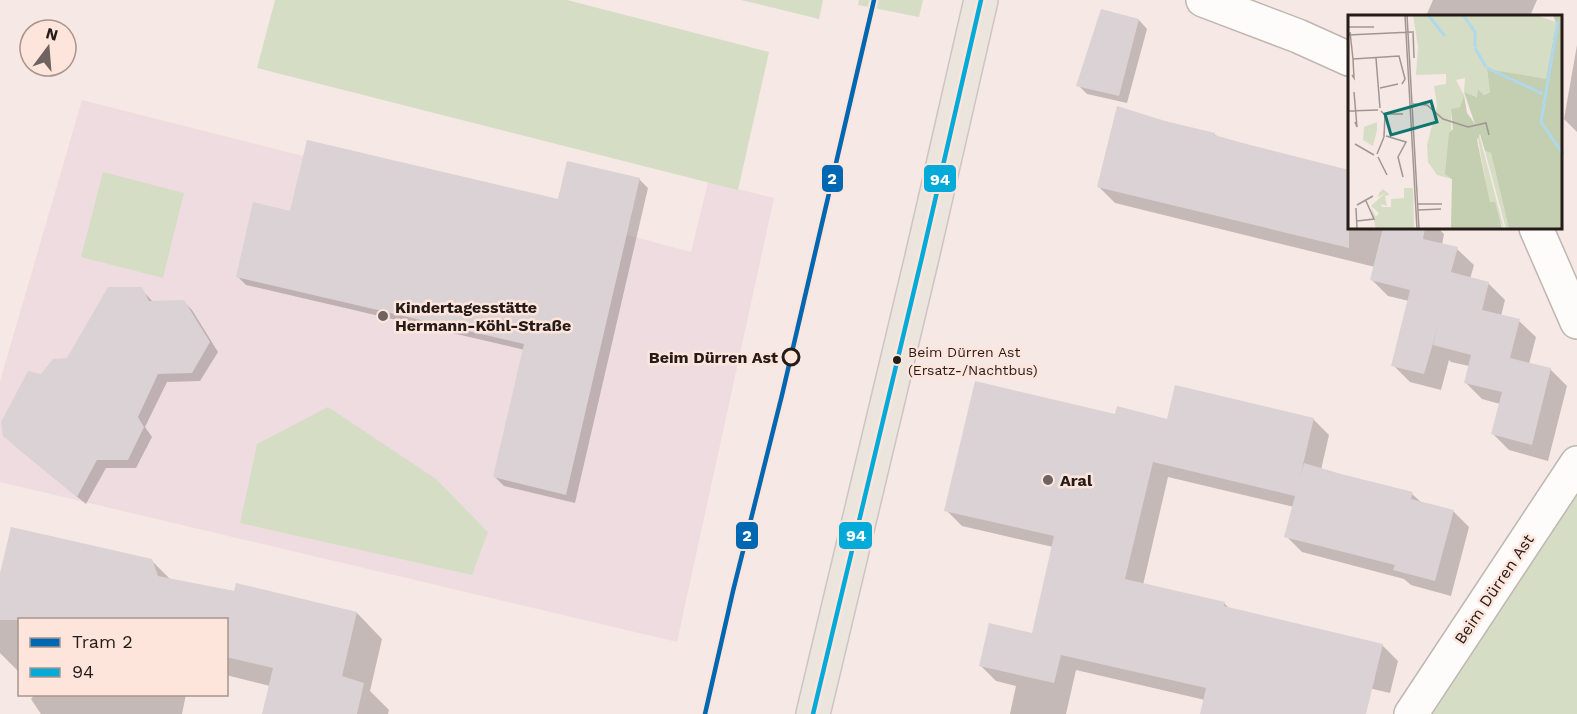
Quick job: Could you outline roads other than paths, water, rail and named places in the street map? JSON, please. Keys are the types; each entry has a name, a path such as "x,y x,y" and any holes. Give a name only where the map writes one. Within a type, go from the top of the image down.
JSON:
{"main road":[{"path":"813,714 981,0"}],"street":[{"path":"1203,0 1348,58"},
{"path":"1537,230 1577,322"},
{"name":"Beim Dürren Ast","path":"1411,714 1577,464"}],"tram line":[{"name":"2","path":"705,714 874,0"}],"place":[{"name":"Kindertagesstätte Hermann-Köhl-Straße","path":"383,316"},
{"name":"Beim Dürren Ast","path":"791,357"},
{"name":"Beim Dürren Ast (Ersatz-/Nachtbus)","path":"897,360"},
{"name":"Aral","path":"1048,480"}]}
